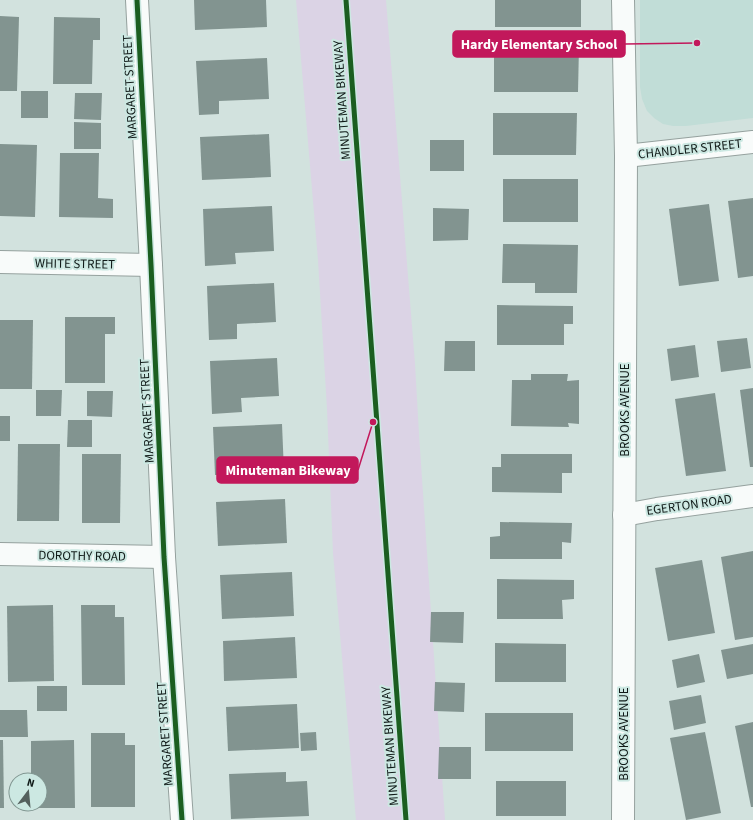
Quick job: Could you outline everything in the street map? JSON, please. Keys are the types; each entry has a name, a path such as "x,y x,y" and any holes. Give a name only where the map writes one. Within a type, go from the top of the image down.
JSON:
{"street":[{"name":"MARGARET STREET","path":"137,0 164,557 182,820"},
{"name":"BROOKS AVENUE","path":"623,0 626,156 623,820"},
{"name":"CHANDLER STREET","path":"626,156 753,142"},
{"name":"WHITE STREET","path":"0,262 151,265"},
{"name":"EGERTON ROAD","path":"624,515 753,496"},
{"name":"DOROTHY ROAD","path":"0,554 164,557"}],"shaded area":[{"path":"296,0 386,0 415,364 445,820 356,820 333,553 327,409 318,260"},
{"path":"640,0 753,0 753,118 686,126 673,126 663,124 647,111 642,99 640,87"}],"building":[{"path":"194,0 266,0 267,27 195,30"},
{"path":"495,0 581,0 581,27 495,27"},
{"path":"0,16 19,17 17,91 0,91"},
{"path":"54,17 100,18 100,40 93,40 92,84 53,84"},
{"path":"494,46 579,46 578,92 494,92"},
{"path":"267,58 269,99 219,101 219,114 199,115 196,61"},
{"path":"21,91 48,91 48,118 21,118"},
{"path":"75,93 102,93 101,120 74,119"},
{"path":"493,113 577,113 576,155 493,155"},
{"path":"74,122 101,123 101,149 74,149"},
{"path":"269,134 271,177 202,180 200,137"},
{"path":"430,140 464,140 464,171 430,171"},
{"path":"0,144 37,145 35,217 0,216"},
{"path":"60,153 99,153 98,198 113,199 113,218 59,217"},
{"path":"503,179 578,179 578,222 503,222"},
{"path":"753,198 753,276 738,278 728,201"},
{"path":"709,204 719,281 679,286 669,209"},
{"path":"272,206 274,251 235,253 236,264 205,266 203,209"},
{"path":"433,208 469,209 468,240 433,241"},
{"path":"503,244 578,245 577,293 535,293 535,283 502,283"},
{"path":"274,283 276,322 237,324 237,339 209,340 207,286"},
{"path":"497,305 573,306 573,324 564,324 564,345 497,345"},
{"path":"65,317 115,317 115,334 105,334 105,383 65,383"},
{"path":"0,320 33,320 32,389 0,389"},
{"path":"747,338 751,368 721,372 717,341"},
{"path":"445,341 475,341 475,371 444,371"},
{"path":"695,345 699,377 671,381 667,349"},
{"path":"277,358 279,396 241,398 242,412 212,414 210,361"},
{"path":"531,374 568,374 567,381 579,380 579,424 568,423 569,427 511,426 512,380 531,380"},
{"path":"753,388 753,467 750,467 740,390"},
{"path":"36,390 62,390 61,416 36,416"},
{"path":"87,391 113,391 112,417 87,416"},
{"path":"715,393 726,471 686,476 675,399"},
{"path":"0,416 10,416 10,441 0,441"},
{"path":"68,420 92,420 92,447 67,447"},
{"path":"282,424 284,472 215,475 213,427"},
{"path":"18,444 60,444 59,521 17,521"},
{"path":"82,454 121,454 120,523 82,523"},
{"path":"501,454 572,454 572,473 562,473 562,493 492,492 492,467 501,467"},
{"path":"285,499 287,543 218,546 216,502"},
{"path":"500,522 572,523 571,543 562,542 562,559 490,559 490,537 500,536"},
{"path":"753,551 753,637 735,640 721,557"},
{"path":"702,560 715,633 668,641 655,568"},
{"path":"292,572 294,616 222,619 220,575"},
{"path":"497,579 574,580 574,599 562,600 563,619 497,619"},
{"path":"53,605 54,681 8,682 7,606"},
{"path":"81,605 115,605 115,617 124,617 125,685 82,685"},
{"path":"431,612 464,612 463,643 430,642"},
{"path":"295,637 297,678 224,681 223,641"},
{"path":"495,643 566,644 566,682 495,682"},
{"path":"753,644 753,674 727,679 721,650"},
{"path":"699,654 705,682 677,688 672,660"},
{"path":"435,682 465,683 464,712 434,711"},
{"path":"37,686 67,686 67,711 37,711"},
{"path":"701,695 706,723 674,730 669,701"},
{"path":"297,704 299,748 228,751 226,707"},
{"path":"0,710 27,710 28,737 0,737"},
{"path":"485,713 573,713 573,751 485,751"},
{"path":"753,722 753,807 751,807 735,726"},
{"path":"316,732 317,750 301,751 300,733"},
{"path":"705,732 721,813 686,820 670,738"},
{"path":"91,733 125,733 125,745 135,745 135,807 91,807"},
{"path":"0,740 3,740 4,808 0,808"},
{"path":"74,740 75,808 48,808 48,772 31,772 31,741"},
{"path":"439,747 471,747 471,779 438,779"},
{"path":"286,772 286,782 307,781 309,816 231,819 229,774"},
{"path":"496,781 566,781 566,816 496,816"}],"cycle path":[{"path":"137,0 164,557 182,820"},
{"name":"MINUTEMAN BIKEWAY","path":"346,0 406,820"}],"place":[{"name":"Hardy Elementary School","path":"697,43"},
{"name":"Minuteman Bikeway","path":"373,422"}]}
